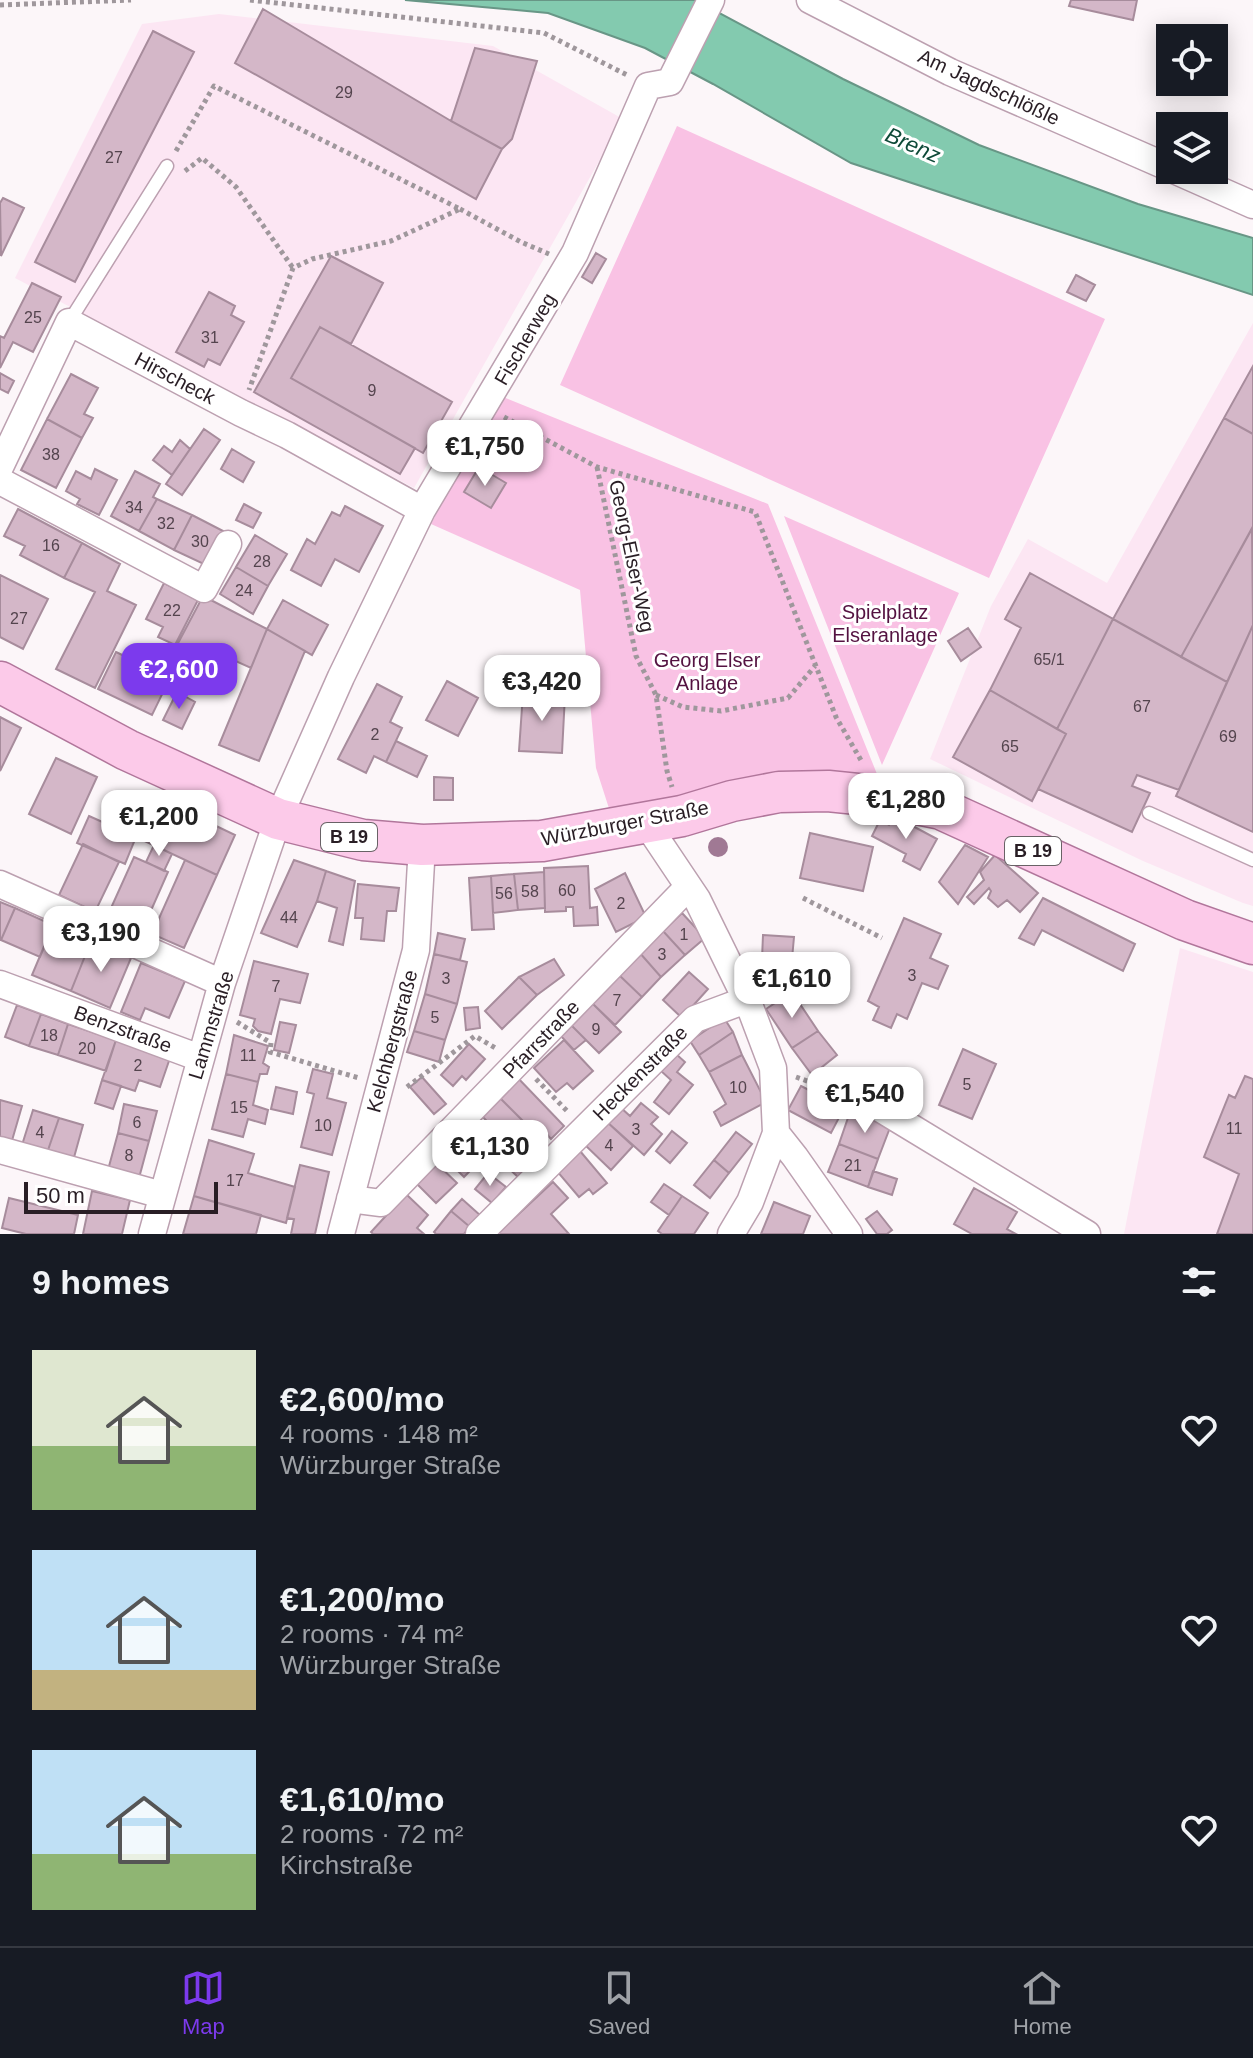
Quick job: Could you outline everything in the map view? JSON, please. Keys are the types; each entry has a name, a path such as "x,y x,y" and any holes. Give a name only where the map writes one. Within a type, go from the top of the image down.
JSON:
{"main road":[{"name":"Würzburger Straße","path":"0,682 127,750 278,819 363,840 422,845 542,841 664,820 779,792 828,791 877,796 941,809 1185,920 1253,944"}],"street":[{"name":"Fischerweg","path":"278,819 341,677 422,510 569,262 659,84 711,0"},
{"name":"Am Jagdschlößle","path":"810,0 950,72 1156,162"},
{"name":"Am Jagdschlößle","path":"1206,184 1253,205"},
{"name":"Hirscheck","path":"69,322 287,435 422,510"},
{"path":"0,467 69,322"},
{"path":"0,481 204,589 228,544"},
{"name":"Lammstraße","path":"152,1234 222,983 278,819"},
{"path":"664,820 688,887 697,899 746,1000 773,1068 776,1133 750,1202 731,1234"},
{"name":"Kelchbergstraße","path":"341,1234 416,950 422,845"},
{"path":"0,884 222,983"},
{"name":"Pfarrstraße","path":"350,1199 381,1203 688,887"},
{"name":"Benzstraße","path":"0,984 200,1058"},
{"name":"Heckenstraße","path":"479,1234 695,1019 746,1000"},
{"path":"876,1106 1087,1234"},
{"path":"776,1133 849,1234"},
{"path":"0,1150 162,1195"}],"lane":[{"path":"69,322 167,166"},
{"path":"1149,813 1253,860"}],"path":[{"path":"0,5 131,0"},
{"path":"250,0 544,33 659,84"},
{"path":"293,268 236,187 202,158 182,173 167,166 214,86 521,242 569,262"},
{"path":"241,413 293,268 312,259 391,241 460,209"},
{"name":"Georg-Elser-Weg","path":"485,407 597,467 755,512 836,717 858,754 877,796"},
{"name":"Georg-Elser-Weg","path":"597,467 636,656 656,695 667,771 664,820"},
{"path":"656,695 683,707 721,711 788,698 815,666"},
{"path":"803,898 882,938"},
{"path":"215,1009 271,1043 270,1052 381,1085 406,1088 475,1036 519,1061 584,1129"},
{"path":"773,1068 876,1106"}],"shaded area":[{"path":"219,14 493,46 623,119 414,488 15,278 142,24"},
{"path":"1253,323 1253,906 1143,861 930,759 991,606 1028,539 1107,583"},
{"path":"1180,948 1253,972 1253,1234 1124,1234"}],"green space":[{"path":"677,126 1105,319 989,578 560,385"},
{"name":"Georg Elser Anlage","path":"498,395 768,504 879,779 615,827 596,768 580,590 431,524"},
{"name":"Spielplatz Elseranlage","path":"784,516 959,593 882,765"}],"water":[{"name":"Brenz","path":"405,0 695,0 843,79 979,145 1138,204 1253,238 1253,295 851,163 645,48 548,13"}],"building":[{"path":"1071,0 1137,0 1133,20 1069,6"},
{"path":"263,9 502,149 476,199 235,63"},
{"path":"153,31 194,52 75,282 35,262"},
{"path":"475,48 537,61 512,139 502,149 451,121"},
{"path":"3,198 24,208 1,256 0,203"},
{"path":"596,253 606,259 592,283 582,277"},
{"path":"331,256 383,283 351,344 320,327 291,378 415,448 400,474 254,392"},
{"path":"1076,275 1095,285 1086,301 1067,292"},
{"path":"32,283 61,297 33,352 13,342 0,368 0,336 4,338"},
{"path":"209,292 235,306 231,315 244,322 220,365 208,359 204,367 176,352"},
{"path":"320,327 452,402 423,453 291,378"},
{"path":"1253,366 1253,434 1224,418"},
{"path":"0,373 14,381 8,393 0,389"},
{"path":"71,374 98,388 84,414 93,418 82,438 47,419"},
{"path":"1224,418 1253,434 1253,527 1181,657 1113,619"},
{"path":"47,419 82,438 56,488 21,470"},
{"path":"204,429 220,440 182,495 166,484"},
{"path":"180,440 190,449 172,475 153,460 164,446 172,452"},
{"path":"232,449 254,462 243,482 221,469"},
{"path":"479,467 506,483 491,508 464,492"},
{"path":"95,469 117,480 99,515 77,504 80,499 66,491 76,471 91,479"},
{"path":"135,471 160,484 153,497 157,499 139,531 111,516"},
{"path":"157,499 192,515 174,550 139,531"},
{"path":"244,504 261,513 253,528 236,520"},
{"path":"345,506 383,526 359,572 335,559 321,586 291,570 307,539 315,544 332,512 340,516"},
{"path":"18,509 82,543 64,578 20,555 25,546 4,536"},
{"path":"192,515 225,532 208,566 174,550"},
{"path":"1252,528 1253,625 1227,682 1181,657"},
{"path":"255,535 287,554 268,586 236,567"},
{"path":"82,543 120,564 107,591 136,605 95,688 56,669 95,592 64,578"},
{"path":"236,567 268,586 253,614 220,594"},
{"path":"1030,573 1113,619 1057,729 990,690 1021,628 1005,619"},
{"path":"0,575 48,599 23,649 0,637"},
{"path":"164,583 198,600 175,645 158,637 163,627 146,619"},
{"path":"203,596 267,629 251,668 200,645 194,654 176,647"},
{"path":"283,600 328,625 312,655 267,629"},
{"path":"1113,619 1227,682 1179,790 1137,775 1132,786 1150,793 1132,832 1038,789 1066,734 1057,729"},
{"path":"1253,625 1253,832 1176,796"},
{"path":"968,628 981,647 961,661 948,641"},
{"path":"267,629 305,651 259,761 219,745"},
{"path":"116,652 170,678 152,715 98,689"},
{"path":"447,681 478,698 458,736 426,720"},
{"path":"377,684 402,697 390,722 402,728 386,762 374,756 366,773 338,759"},
{"path":"990,690 1066,734 1032,801 953,757"},
{"path":"177,692 195,702 182,729 163,720"},
{"path":"523,693 565,695 562,753 519,751"},
{"path":"0,717 21,728 0,771"},
{"path":"396,741 427,756 417,777 386,762"},
{"path":"56,758 97,777 71,834 29,814"},
{"path":"434,777 453,778 453,800 434,800"},
{"path":"156,797 235,835 217,875 136,837"},
{"path":"89,816 136,837 125,864 77,843"},
{"path":"894,816 937,839 920,870 903,861 906,854 872,836 880,820 889,825"},
{"path":"810,833 873,847 863,891 800,878"},
{"path":"83,844 119,862 95,912 59,895"},
{"path":"154,845 172,854 164,871 146,862"},
{"path":"965,845 988,857 958,904 939,882"},
{"path":"995,855 1038,893 1020,912 1007,900 998,907 988,898 989,888 974,904 967,897 984,880 980,872"},
{"path":"134,857 168,872 142,931 126,924 129,916 111,908"},
{"path":"185,860 217,875 184,948 152,934"},
{"path":"294,860 326,871 297,947 261,933"},
{"path":"588,866 590,908 597,907 598,925 574,926 573,907 566,907 566,911 545,912 544,868"},
{"path":"326,871 355,881 343,945 329,941 337,908 317,901"},
{"path":"544,872 545,908 518,910 514,874"},
{"path":"625,873 646,917 616,932 595,889"},
{"path":"514,874 518,910 493,913 491,876"},
{"path":"491,876 494,929 472,930 469,878"},
{"path":"358,884 399,888 396,911 387,911 384,941 361,939 363,918 355,918"},
{"path":"1043,898 1135,944 1123,971 1042,930 1034,945 1019,938"},
{"path":"0,902 15,908 1,940 0,940"},
{"path":"15,908 53,925 40,957 1,940"},
{"path":"682,913 705,938 685,955 663,931"},
{"path":"904,918 941,934 930,958 948,966 938,989 922,983 907,1019 897,1014 891,1028 873,1020 879,1007 868,1001"},
{"path":"53,925 91,941 71,991 32,975"},
{"path":"663,931 685,955 661,977 639,952"},
{"path":"438,933 465,939 460,960 434,954"},
{"path":"763,935 794,937 792,959 762,959"},
{"path":"91,941 131,958 110,1008 71,991"},
{"path":"639,952 661,977 642,997 619,975"},
{"path":"434,954 467,962 457,1004 425,994"},
{"path":"554,959 564,975 537,995 519,977"},
{"path":"762,959 792,959 792,991 762,991"},
{"path":"254,961 308,974 300,1003 280,999 271,1034 258,1031 253,1026 255,1019 240,1015"},
{"path":"141,963 185,981 169,1018 145,1008 140,1020 121,1012"},
{"path":"689,972 708,989 682,1018 663,1000"},
{"path":"619,975 642,997 615,1025 592,1003"},
{"path":"519,977 537,995 502,1029 485,1011"},
{"path":"792,992 818,1031 792,1048 766,1009"},
{"path":"425,994 457,1004 445,1040 414,1031"},
{"path":"592,1003 621,1032 599,1053 570,1024"},
{"path":"17,1005 41,1014 29,1046 5,1037"},
{"path":"478,1007 480,1028 466,1030 464,1008"},
{"path":"41,1014 68,1024 58,1055 29,1046"},
{"path":"724,1018 733,1032 699,1055 690,1041"},
{"path":"280,1022 296,1025 289,1053 274,1050"},
{"path":"68,1024 116,1040 106,1071 58,1055"},
{"path":"570,1024 586,1040 574,1050 559,1034"},
{"path":"414,1031 445,1040 439,1062 407,1052"},
{"path":"818,1031 837,1055 812,1075 792,1048"},
{"path":"733,1032 742,1055 709,1072 699,1055"},
{"path":"234,1035 268,1046 263,1063 269,1067 267,1074 260,1074 258,1082 226,1074"},
{"path":"116,1040 170,1058 160,1087 139,1080 135,1091 102,1080"},
{"path":"564,1040 593,1071 573,1089 567,1083 556,1092 534,1068"},
{"path":"469,1044 485,1059 466,1080 462,1076 453,1086 441,1075"},
{"path":"963,1049 996,1064 972,1119 939,1105"},
{"path":"676,1054 685,1062 677,1072 693,1085 669,1114 654,1102 671,1080 661,1071"},
{"path":"742,1055 766,1102 721,1126 714,1112 726,1104 709,1072"},
{"path":"313,1069 333,1074 327,1098 346,1103 332,1155 301,1147 314,1094 307,1092"},
{"path":"226,1074 258,1082 253,1105 268,1110 265,1124 248,1119 243,1137 212,1129"},
{"path":"516,1076 564,1126 551,1139 535,1121 529,1127 497,1095"},
{"path":"1245,1076 1253,1079 1253,1234 1217,1234 1239,1174 1204,1157 1229,1095 1235,1098"},
{"path":"422,1077 446,1104 434,1114 410,1087"},
{"path":"102,1080 121,1086 113,1109 95,1103"},
{"path":"801,1086 844,1108 831,1133 788,1110"},
{"path":"276,1087 297,1092 293,1114 271,1109"},
{"path":"497,1095 529,1127 510,1145 479,1113"},
{"path":"0,1100 22,1106 11,1144 0,1140"},
{"path":"641,1103 658,1117 651,1124 662,1134 644,1155 606,1121 620,1107 630,1116"},
{"path":"124,1104 157,1111 149,1141 118,1133"},
{"path":"33,1110 59,1118 47,1153 22,1145"},
{"path":"850,1112 891,1125 878,1159 839,1144"},
{"path":"59,1118 83,1125 73,1161 47,1153"},
{"path":"606,1121 633,1146 611,1170 585,1145"},
{"path":"469,1126 492,1148 464,1177 441,1154"},
{"path":"672,1131 687,1143 670,1163 656,1151"},
{"path":"736,1132 752,1144 729,1173 714,1160"},
{"path":"118,1133 149,1141 139,1178 108,1170"},
{"path":"209,1140 254,1154 248,1173 295,1187 286,1223 194,1196"},
{"path":"839,1144 878,1159 868,1187 828,1172"},
{"path":"515,1146 533,1163 519,1178 501,1161"},
{"path":"580,1151 607,1183 593,1194 589,1189 579,1197 556,1170"},
{"path":"714,1160 729,1173 710,1198 694,1185"},
{"path":"435,1162 457,1183 436,1203 416,1183"},
{"path":"300,1165 329,1172 315,1234 291,1234 294,1219 287,1218"},
{"path":"873,1171 897,1179 892,1195 868,1187"},
{"path":"488,1173 506,1187 492,1203 475,1189"},
{"path":"553,1182 568,1198 551,1214 569,1234 497,1234"},
{"path":"664,1184 682,1196 669,1215 651,1202"},
{"path":"974,1188 1017,1212 1007,1229 1016,1234 972,1234 954,1224"},
{"path":"92,1191 130,1200 122,1234 83,1234"},
{"path":"406,1194 428,1215 417,1228 424,1234 373,1234 371,1232"},
{"path":"194,1196 261,1215 256,1234 183,1234"},
{"path":"682,1196 708,1213 694,1234 662,1234 658,1231"},
{"path":"9,1198 78,1215 74,1234 26,1234 2,1228"},
{"path":"462,1199 481,1216 470,1227 451,1211"},
{"path":"774,1202 810,1216 803,1234 761,1234"},
{"path":"451,1211 470,1227 464,1234 436,1234 434,1232"},
{"path":"877,1211 892,1230 887,1234 877,1234 866,1219"}]}
